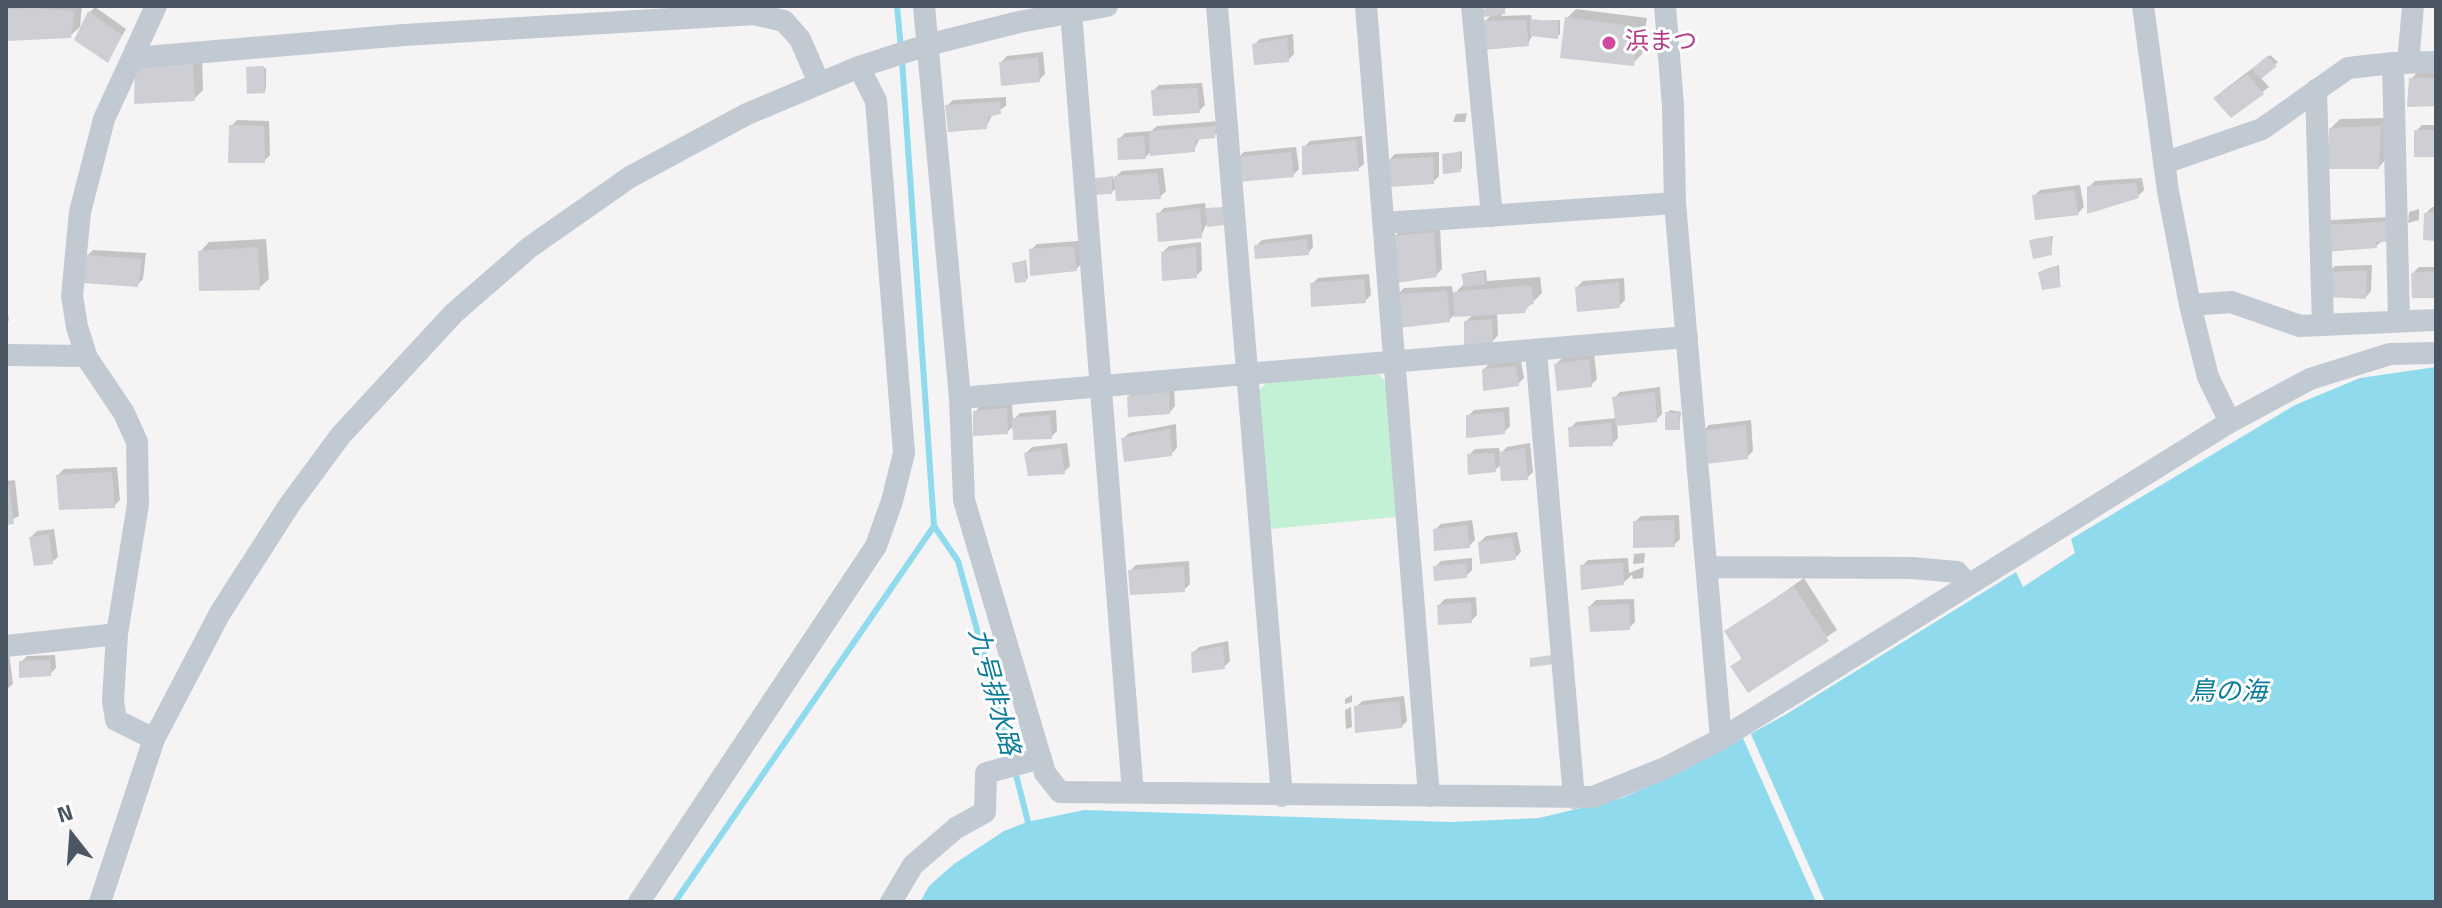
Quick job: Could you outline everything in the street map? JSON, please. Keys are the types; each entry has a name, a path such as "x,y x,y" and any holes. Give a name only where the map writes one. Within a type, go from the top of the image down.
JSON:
{"street":[{"path":"154,739 116,720 113,701 117,634 138,504 137,442 124,413 86,356 72,296 80,212 104,119 156,6"},
{"path":"924,6 920,47 960,398 964,500 1035,759 1060,792 1593,797 1651,774 1721,739 2230,422 2310,379 2338,367 2390,354 2436,353"},
{"path":"100,902 154,739 220,613 290,504 341,435 454,313 530,247 630,177 747,114 868,63 920,47 1104,6"},
{"path":"1217,6 1282,796"},
{"path":"1366,6 1429,796"},
{"path":"1472,6 1492,216"},
{"path":"1665,6 1673,106 1675,203 1721,739"},
{"path":"2143,6 2164,163 2190,305 2208,377 2230,422"},
{"path":"2399,321 2400,63 2413,6"},
{"path":"1071,12 1098,384 1133,793"},
{"path":"134,58 404,35 754,14 784,21 800,39 819,83"},
{"path":"2164,163 2262,129 2348,68 2436,62"},
{"path":"639,902 876,546 892,501 904,453 876,101 868,63"},
{"path":"2316,90 2323,325"},
{"path":"1384,223 1675,203"},
{"path":"2190,305 2231,302 2300,326 2436,320"},
{"path":"960,398 1098,384 1687,337"},
{"path":"1536,351 1574,798"},
{"path":"6,355 86,356"},
{"path":"1706,567 1927,569 1957,572 1967,584"},
{"path":"6,646 117,634"},
{"path":"891,902 913,865 956,828 985,812 986,773 1035,759"}],"green space":[{"path":"1376,371 1386,383 1396,517 1270,529 1259,390 1267,383"}],"water":[{"name":"鳥の海","path":"2436,367 2436,902 920,902 929,886 954,864 1004,831 1027,822 1084,810 1451,822 1539,818 1622,798 1683,771 1785,715 2016,572 2023,587 2075,553 2071,539 2295,405 2360,378"}],"pier":[{"path":"1750,732 1825,902 1816,902 1742,736"}],"building":[{"path":"1505,6 1505,14 1484,17 1482,9"},
{"path":"6,9 74,11 71,38 6,41"},
{"path":"88,11 122,35 108,63 74,40"},
{"path":"1565,17 1639,27 1634,66 1560,58"},
{"path":"1530,19 1558,22 1558,39 1530,36"},
{"path":"1526,20 1529,46 1482,50 1482,21"},
{"path":"1287,38 1289,62 1254,65 1252,44"},
{"path":"2267,56 2277,66 2261,79 2252,69"},
{"path":"1038,57 1040,82 1001,86 999,62"},
{"path":"193,64 195,101 134,104 135,68"},
{"path":"264,66 265,93 247,94 246,67"},
{"path":"2247,74 2264,94 2231,118 2213,98"},
{"path":"2409,78 2436,78 2436,106 2407,107"},
{"path":"1197,88 1200,113 1153,116 1151,90"},
{"path":"1000,102 1001,114 988,117 987,129 948,132 945,105"},
{"path":"229,125 264,126 265,163 228,163"},
{"path":"1216,126 1215,138 1195,140 1195,152 1150,156 1149,131"},
{"path":"2381,126 2379,169 2327,169 2329,128"},
{"path":"2414,130 2436,130 2436,157 2414,157"},
{"path":"1144,136 1146,159 1118,160 1117,138"},
{"path":"1356,140 1359,171 1302,175 1302,146"},
{"path":"1291,152 1294,177 1237,182 1236,157"},
{"path":"1460,152 1461,172 1443,174 1442,154"},
{"path":"1433,157 1434,184 1389,187 1387,159"},
{"path":"1157,173 1161,199 1116,201 1114,176"},
{"path":"1112,177 1112,194 1095,195 1095,178"},
{"path":"2136,183 2139,198 2087,214 2087,186"},
{"path":"2074,190 2079,215 2035,220 2032,195"},
{"path":"1223,207 1225,225 1207,227 1205,208"},
{"path":"1200,208 1202,238 1158,242 1156,213"},
{"path":"2436,212 2436,241 2423,240 2424,213"},
{"path":"2386,222 2386,242 2376,242 2377,248 2325,252 2324,225"},
{"path":"1434,232 1437,277 1396,283 1392,236"},
{"path":"2051,237 2052,255 2033,259 2029,240"},
{"path":"1306,239 1309,255 1255,259 1254,245"},
{"path":"1074,246 1077,271 1030,276 1029,249"},
{"path":"258,247 260,290 199,291 198,251"},
{"path":"1196,247 1197,278 1162,281 1161,252"},
{"path":"86,255 142,259 138,287 83,283"},
{"path":"1025,261 1026,282 1015,283 1012,263"},
{"path":"2057,266 2061,287 2042,290 2038,272"},
{"path":"2367,270 2366,299 2328,297 2327,272"},
{"path":"2436,271 2436,298 2412,298 2411,273"},
{"path":"1484,272 1485,284 1464,287 1461,274"},
{"path":"1364,279 1366,303 1311,307 1310,283"},
{"path":"1619,282 1620,308 1577,312 1575,287"},
{"path":"1531,285 1534,304 1528,305 1525,313 1454,317 1453,292"},
{"path":"1447,291 1450,322 1398,328 1396,294"},
{"path":"1492,319 1493,343 1464,345 1464,321"},
{"path":"1589,359 1592,387 1557,391 1554,364"},
{"path":"1516,366 1519,386 1483,391 1482,369"},
{"path":"1169,392 1170,414 1128,417 1127,396"},
{"path":"1655,392 1657,422 1616,426 1612,397"},
{"path":"1007,408 1008,434 973,436 973,411"},
{"path":"1504,412 1505,434 1466,438 1466,415"},
{"path":"1665,412 1679,413 1680,430 1665,430"},
{"path":"1050,415 1052,439 1013,440 1012,418"},
{"path":"1611,423 1613,446 1569,447 1568,427"},
{"path":"1746,425 1748,459 1705,464 1701,431"},
{"path":"1170,429 1172,456 1124,462 1121,438"},
{"path":"1061,448 1065,474 1028,476 1024,453"},
{"path":"1525,448 1528,480 1501,481 1499,452"},
{"path":"1494,453 1496,472 1468,475 1467,454"},
{"path":"112,472 115,508 59,510 56,475"},
{"path":"6,485 9,485 14,524 6,525"},
{"path":"1674,520 1675,547 1633,548 1633,521"},
{"path":"1467,525 1470,548 1434,551 1433,529"},
{"path":"49,534 53,564 34,566 29,537"},
{"path":"1512,537 1516,560 1480,564 1478,542"},
{"path":"1467,563 1467,578 1434,581 1433,566"},
{"path":"1623,563 1624,585 1581,590 1580,565"},
{"path":"1184,566 1185,592 1130,595 1128,570"},
{"path":"1794,586 1829,641 1748,693 1730,666 1742,659 1724,631"},
{"path":"1471,602 1472,623 1438,625 1437,605"},
{"path":"1629,604 1630,630 1590,632 1588,606"},
{"path":"1223,646 1225,669 1192,673 1191,652"},
{"path":"1552,655 1554,664 1530,667 1530,658"},
{"path":"50,660 51,676 19,678 19,661"},
{"path":"1399,701 1402,728 1355,733 1354,706"}],"waterway":[{"path":"897,6 901,49"},
{"path":"902,60 934,526 958,561 1013,760"},
{"path":"675,902 934,526"},
{"name":"九号排水路","path":"1015,771 1029,826"}],"place":[{"name":"浜まつ","path":"1609,43"}]}
